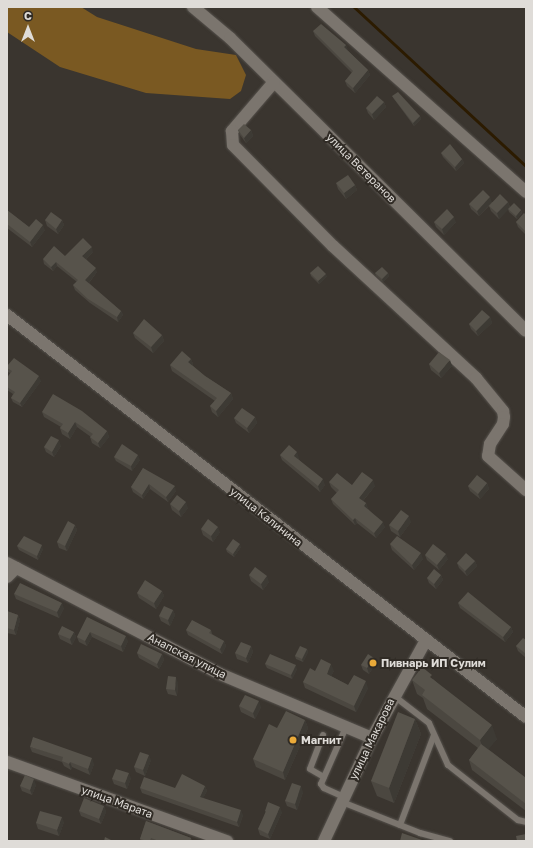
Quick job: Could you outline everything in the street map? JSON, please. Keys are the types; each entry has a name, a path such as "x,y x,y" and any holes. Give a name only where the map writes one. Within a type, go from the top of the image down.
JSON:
{"street":[{"name":"улица Ветеранов","path":"193,7 230,38 526,331"},
{"path":"317,7 526,192"},
{"path":"274,82 232,131 233,145 333,246 476,378 503,411 504,417 503,424 490,444 488,456 526,490"},
{"name":"улица Калинина","path":"7,315 526,717"},
{"path":"7,577 11,565"},
{"name":"Анапская улица","path":"11,565 220,674 372,738"},
{"name":"улица Макарова","path":"324,841 372,738 426,640"},
{"name":"улица Марата","path":"7,762 227,841"}],"lane":[{"path":"394,696 429,723 448,765 518,820 526,822"},
{"path":"346,728 324,777 322,787 343,800 400,825 450,841"},
{"path":"323,735 310,769 324,777"},
{"path":"400,825 434,735"}],"shaded area":[{"path":"7,7 81,7 97,17 196,49 236,55 246,75 241,91 230,99 146,93 60,67 7,32"}],"building":[{"path":"321,24 346,45 344,47 368,70 353,88 345,81 353,71 313,31"},
{"path":"398,92 420,116 413,123 392,96"},
{"path":"377,96 384,102 372,114 366,108"},
{"path":"244,124 251,130 244,138 238,130"},
{"path":"450,144 462,159 455,167 441,153"},
{"path":"348,175 355,185 344,193 336,183"},
{"path":"483,190 490,197 477,211 469,204"},
{"path":"500,194 508,202 497,213 489,206"},
{"path":"514,203 521,210 516,216 508,209"},
{"path":"447,209 454,217 442,229 434,222"},
{"path":"7,210 29,227 36,219 43,225 30,242 7,224"},
{"path":"51,212 62,220 56,229 45,220"},
{"path":"524,213 526,215 526,232 516,222"},
{"path":"83,238 92,247 82,256 96,268 85,280 121,311 117,317 88,299 73,285 78,280 56,262 51,267 43,259 54,246 65,256"},
{"path":"318,266 326,274 318,281 310,273"},
{"path":"382,267 388,273 382,279 375,273"},
{"path":"482,310 490,317 476,331 469,324"},
{"path":"144,319 162,335 151,347 133,333"},
{"path":"182,351 191,359 188,362 205,376 231,393 216,411 210,406 217,398 170,365"},
{"path":"439,352 450,360 439,373 429,364"},
{"path":"14,358 39,376 20,403 11,398 15,392 7,387 7,378 12,371 7,368 7,366"},
{"path":"53,394 82,411 107,431 98,443 90,437 93,434 75,422 68,433 60,428 63,424 42,412"},
{"path":"242,408 255,417 247,428 234,418"},
{"path":"51,436 59,440 52,452 44,447"},
{"path":"122,444 138,455 131,466 114,457"},
{"path":"289,445 297,452 294,456 323,479 318,486 280,455"},
{"path":"143,468 175,486 166,497 149,484 142,495 131,487"},
{"path":"362,472 373,480 359,498 366,503 364,506 383,522 374,533 355,518 353,520 331,499 339,490 329,482 337,473 352,485"},
{"path":"477,475 487,483 478,494 468,486"},
{"path":"177,495 186,502 179,511 170,504"},
{"path":"401,510 409,516 398,531 389,525"},
{"path":"208,519 218,527 211,536 201,529"},
{"path":"68,521 75,525 65,546 57,542"},
{"path":"24,536 42,545 37,556 17,546"},
{"path":"397,536 421,553 412,565 390,544"},
{"path":"233,539 240,544 233,554 226,549"},
{"path":"433,544 446,554 437,565 425,555"},
{"path":"466,553 475,561 465,571 457,563"},
{"path":"255,567 267,576 261,584 249,575"},
{"path":"434,569 441,575 434,584 427,578"},
{"path":"145,580 162,591 154,603 137,593"},
{"path":"20,583 62,603 57,612 14,594"},
{"path":"468,592 511,627 503,637 458,603"},
{"path":"164,606 173,610 168,620 159,616"},
{"path":"7,611 18,615 14,630 7,628"},
{"path":"87,617 126,636 121,646 90,632 85,641 77,637"},
{"path":"192,620 211,630 209,633 224,641 220,649 186,630"},
{"path":"62,626 74,632 70,639 58,634"},
{"path":"523,638 526,640 526,654 516,646"},
{"path":"241,642 251,646 246,658 235,653"},
{"path":"141,644 162,654 157,664 137,653"},
{"path":"300,646 307,649 302,659 295,656"},
{"path":"270,654 296,665 291,675 265,664"},
{"path":"368,654 374,658 367,668 361,665"},
{"path":"321,659 331,664 327,674 348,685 354,675 366,681 354,706 303,682 310,668 315,671"},
{"path":"422,667 432,675 430,677 492,725 480,740 422,695 425,690 412,680"},
{"path":"168,676 176,677 175,690 166,689"},
{"path":"245,695 259,701 253,713 239,706"},
{"path":"286,711 305,720 283,772 253,759 269,724 277,728"},
{"path":"398,712 415,719 389,788 371,781"},
{"path":"33,737 92,758 88,769 70,762 69,764 62,761 63,757 30,747"},
{"path":"481,744 526,778 526,804 469,760"},
{"path":"140,752 149,755 143,770 134,767"},
{"path":"116,769 129,773 125,783 112,779"},
{"path":"182,774 205,786 200,797 241,810 237,822 140,788 144,777 175,788"},
{"path":"25,775 34,779 30,790 20,786"},
{"path":"292,783 301,786 295,804 285,801"},
{"path":"84,798 104,806 99,819 79,811"},
{"path":"268,802 280,807 268,834 258,829 266,811"},
{"path":"40,811 62,817 57,830 36,823"},
{"path":"146,821 191,838 190,841 159,841 151,838 150,841 147,841 140,839"},
{"path":"402,833 422,840 422,841 400,841"},
{"path":"526,834 526,841 517,841 516,836"},
{"path":"105,837 113,841 104,841"}],"waterway":[{"path":"354,7 526,166"}],"place":[{"name":"Пивнарь ИП Сулим","path":"373,663"},
{"name":"Магнит","path":"293,740"}]}
